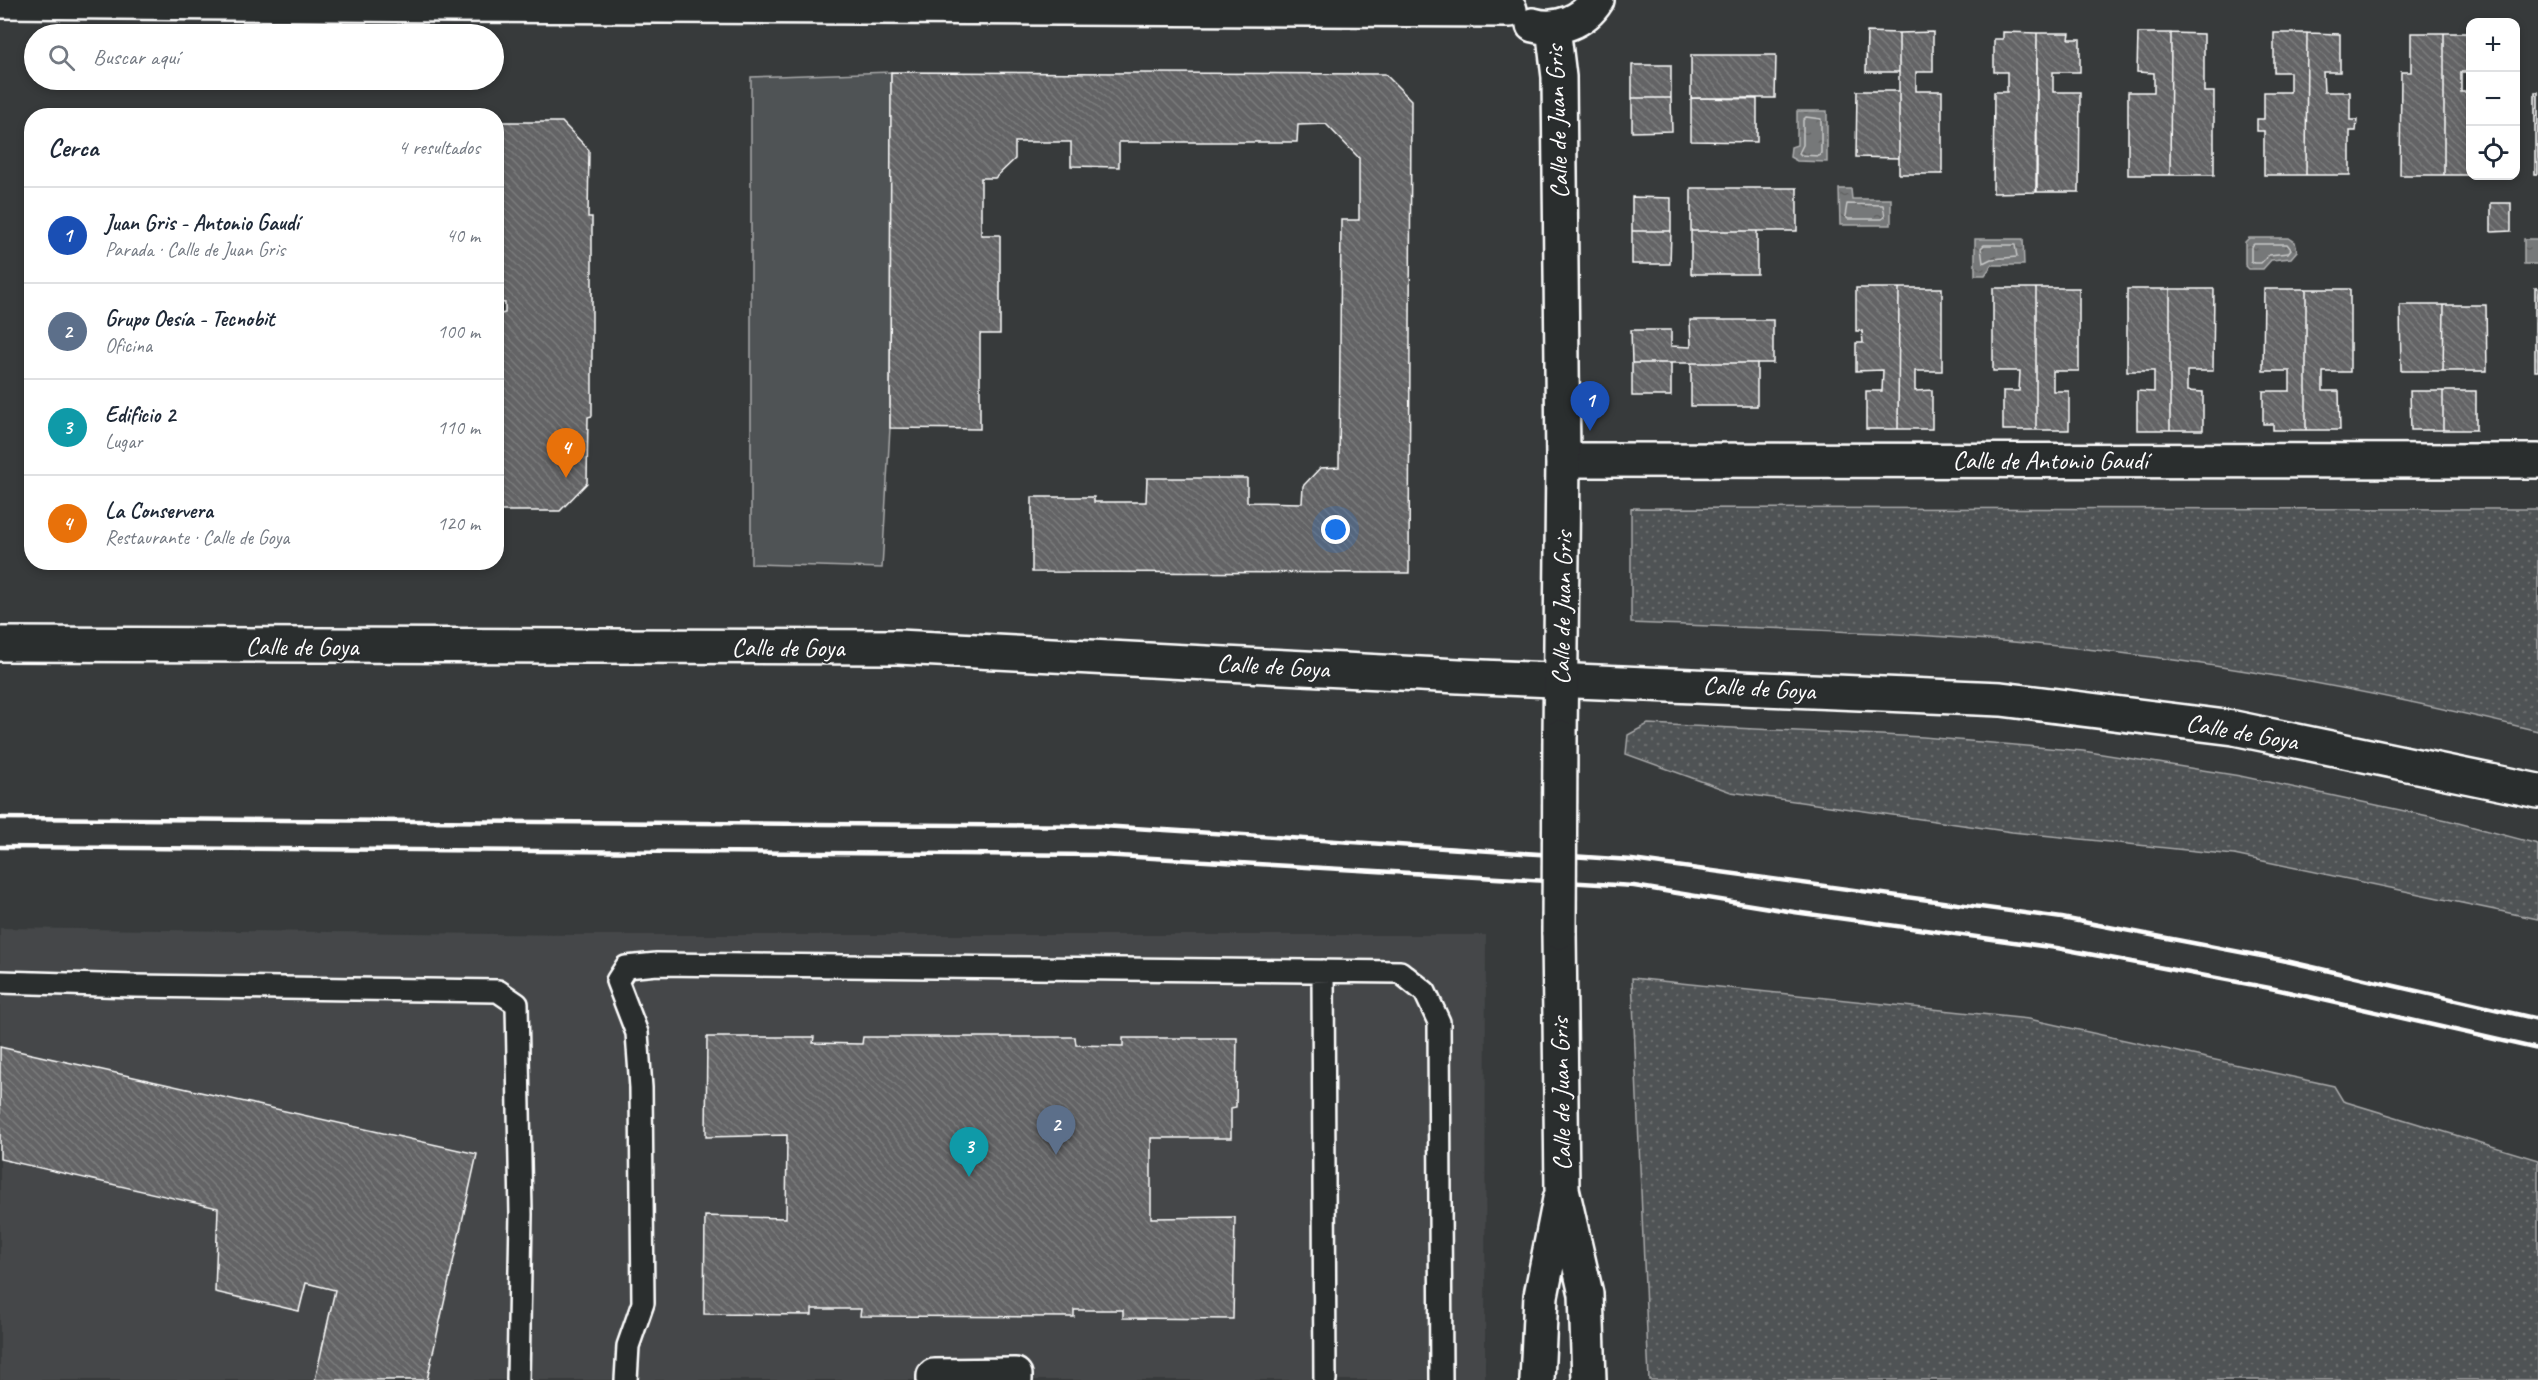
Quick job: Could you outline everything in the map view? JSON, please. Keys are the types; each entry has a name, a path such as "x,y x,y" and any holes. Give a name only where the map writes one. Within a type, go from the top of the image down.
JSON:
{"street":[{"path":"0,1 454,6 1507,5 1527,23 1553,27 1569,24 1583,15 1597,0"},
{"name":"Calle de Juan Gris","path":"1553,27 1559,78 1563,460 1559,932 1563,1189 1586,1294 1590,1380"},
{"name":"Calle de Antonio Gaudí","path":"1563,460 2538,461"},
{"name":"Calle de Goya","path":"0,644 898,647 2001,699 2234,728 2538,791"},
{"name":"Calle de Juan Gris","path":"1537,1380 1540,1296 1563,1189"},
{"path":"934,1380 934,1376 1015,1375 1015,1380"}],"lane":[{"path":"626,1380 628,1346 643,1303 641,1088 637,1033 617,981 626,967 657,964 1400,972 1425,992 1439,1022 1441,1380"},
{"path":"1323,971 1325,1380"},
{"path":"0,982 487,990 498,991 517,1004 521,1214 518,1380"}],"shaded area":[{"path":"891,72 890,428 882,568 751,564 751,77"},
{"path":"1631,508 2538,509 2538,731 2327,685 2113,652 1933,636 1631,623"},
{"path":"1648,724 1923,737 2083,751 2240,776 2447,820 2538,844 2538,919 2234,855 2012,832 1731,792 1626,754 1628,735"},
{"path":"0,928 576,935 1486,935 1485,1380 0,1380"},
{"path":"1632,978 2029,1019 2334,1086 2343,1101 2538,1160 2538,1380 1649,1380"}],"water":[{"path":"1797,111 1827,111 1827,162 1797,161 1790,157 1791,147 1797,145"},
{"path":"1839,189 1851,189 1852,199 1891,199 1891,225 1840,225"},
{"path":"2249,238 2289,238 2295,242 2297,251 2291,258 2271,260 2263,269 2249,269 2245,265 2245,242"},
{"path":"1975,239 2023,239 2024,265 1992,265 1985,275 1975,275"},
{"path":"2524,239 2538,239 2538,264 2524,264"}],"building":[{"path":"1867,32 1899,33 1899,72 1866,72"},
{"path":"1933,32 1933,72 1916,72 1916,91 1942,91 1942,174 1899,174 1899,33"},
{"path":"2003,32 2037,33 2037,192 1993,193 1994,92 2007,92 2007,72 1994,72 1994,39 2003,39"},
{"path":"2037,33 2070,33 2069,39 2080,39 2080,72 2053,72 2053,92 2080,92 2079,192 2036,192"},
{"path":"2138,33 2171,33 2170,175 2128,175 2128,92 2154,92 2154,73 2137,72"},
{"path":"2171,33 2204,34 2204,92 2214,92 2214,175 2170,175"},
{"path":"2274,33 2307,33 2306,175 2264,175 2264,131 2257,131 2257,119 2264,119 2264,92 2290,92 2290,72 2274,72"},
{"path":"2307,33 2340,34 2340,72 2323,72 2324,92 2350,92 2350,120 2357,120 2356,131 2350,131 2350,175 2306,175"},
{"path":"2411,33 2444,33 2444,175 2400,175 2401,72 2411,72"},
{"path":"2444,33 2466,33 2466,72 2461,72 2461,92 2466,92 2466,175 2444,175"},
{"path":"1691,55 1776,55 1775,98 1691,98"},
{"path":"1632,65 1671,65 1671,98 1632,98"},
{"path":"891,72 1385,74 1411,100 1409,573 1032,572 1032,497 1094,497 1094,502 1146,502 1147,478 1247,478 1247,502 1302,503 1303,486 1320,468 1339,467 1341,220 1359,220 1359,158 1326,124 1298,125 1297,142 1119,142 1119,167 1071,166 1071,142 1015,142 1015,159 995,178 981,178 981,235 1000,235 1000,334 980,334 980,429 890,428"},
{"path":"1857,91 1899,91 1899,158 1856,157"},
{"path":"2535,92 2538,92 2538,174 2535,174"},
{"path":"1632,98 1671,98 1672,131 1632,132"},
{"path":"1691,98 1757,99 1757,142 1691,141"},
{"path":"504,122 562,122 589,150 588,217 592,217 592,416 588,417 587,483 560,511 504,511"},
{"path":"1691,188 1797,188 1797,231 1691,231"},
{"path":"1632,197 1671,198 1671,231 1632,231"},
{"path":"2491,203 2511,203 2511,231 2491,232"},
{"path":"1632,231 1671,231 1670,264 1632,264"},
{"path":"1691,231 1757,231 1757,274 1691,274"},
{"path":"1856,288 1899,288 1898,429 1866,429 1866,391 1882,391 1883,370 1856,371 1856,343 1863,343 1862,331 1856,331"},
{"path":"1899,288 1942,288 1942,371 1915,371 1915,391 1932,390 1932,429 1898,429"},
{"path":"1993,288 2036,288 2036,430 2003,430 2003,391 2019,391 2020,371 1993,371"},
{"path":"2036,288 2079,288 2079,371 2053,371 2053,391 2069,391 2069,430 2036,430"},
{"path":"2535,288 2538,288 2538,371 2535,371"},
{"path":"2127,289 2170,289 2170,430 2137,430 2137,391 2154,392 2154,371 2127,371"},
{"path":"2170,289 2214,289 2213,371 2187,371 2187,391 2203,392 2203,430 2170,430"},
{"path":"2264,289 2306,289 2306,430 2273,430 2273,424 2263,424 2263,391 2290,391 2290,371 2263,371"},
{"path":"2306,289 2350,289 2350,372 2323,372 2323,391 2339,391 2340,430 2306,430"},
{"path":"2400,305 2444,305 2443,371 2401,371"},
{"path":"2444,305 2486,305 2487,371 2443,371"},
{"path":"1690,320 1773,320 1773,363 1632,363 1631,330 1671,330 1671,346 1691,347"},
{"path":"1632,363 1671,363 1671,396 1632,396"},
{"path":"1691,363 1757,363 1757,406 1691,406"},
{"path":"2410,391 2443,391 2443,430 2411,430"},
{"path":"2443,391 2476,391 2476,430 2443,430"},
{"path":"707,1037 814,1037 813,1043 862,1044 863,1037 1075,1037 1076,1045 1123,1046 1123,1038 1237,1038 1236,1107 1231,1108 1231,1138 1151,1138 1151,1218 1235,1217 1233,1319 1123,1318 1123,1310 1074,1310 1074,1317 860,1316 861,1309 812,1309 812,1315 704,1314 705,1216 786,1218 787,1135 706,1137"},
{"path":"0,1047 477,1154 427,1380 315,1380 335,1290 306,1283 299,1311 215,1292 218,1208 0,1159"}],"railway":[{"path":"0,818 1102,826 1632,860 2062,918 2282,960 2538,1019"},
{"path":"0,847 1101,855 1634,886 1794,912 2057,948 2275,989 2538,1049"}],"place":[{"name":"Juan Gris - Antonio Gaudí","path":"1590,431"},
{"name":"La Conservera","path":"566,478"},
{"name":"Grupo Oesía - Tecnobit","path":"1056,1155"},
{"name":"Edificio 2","path":"969,1177"}]}
